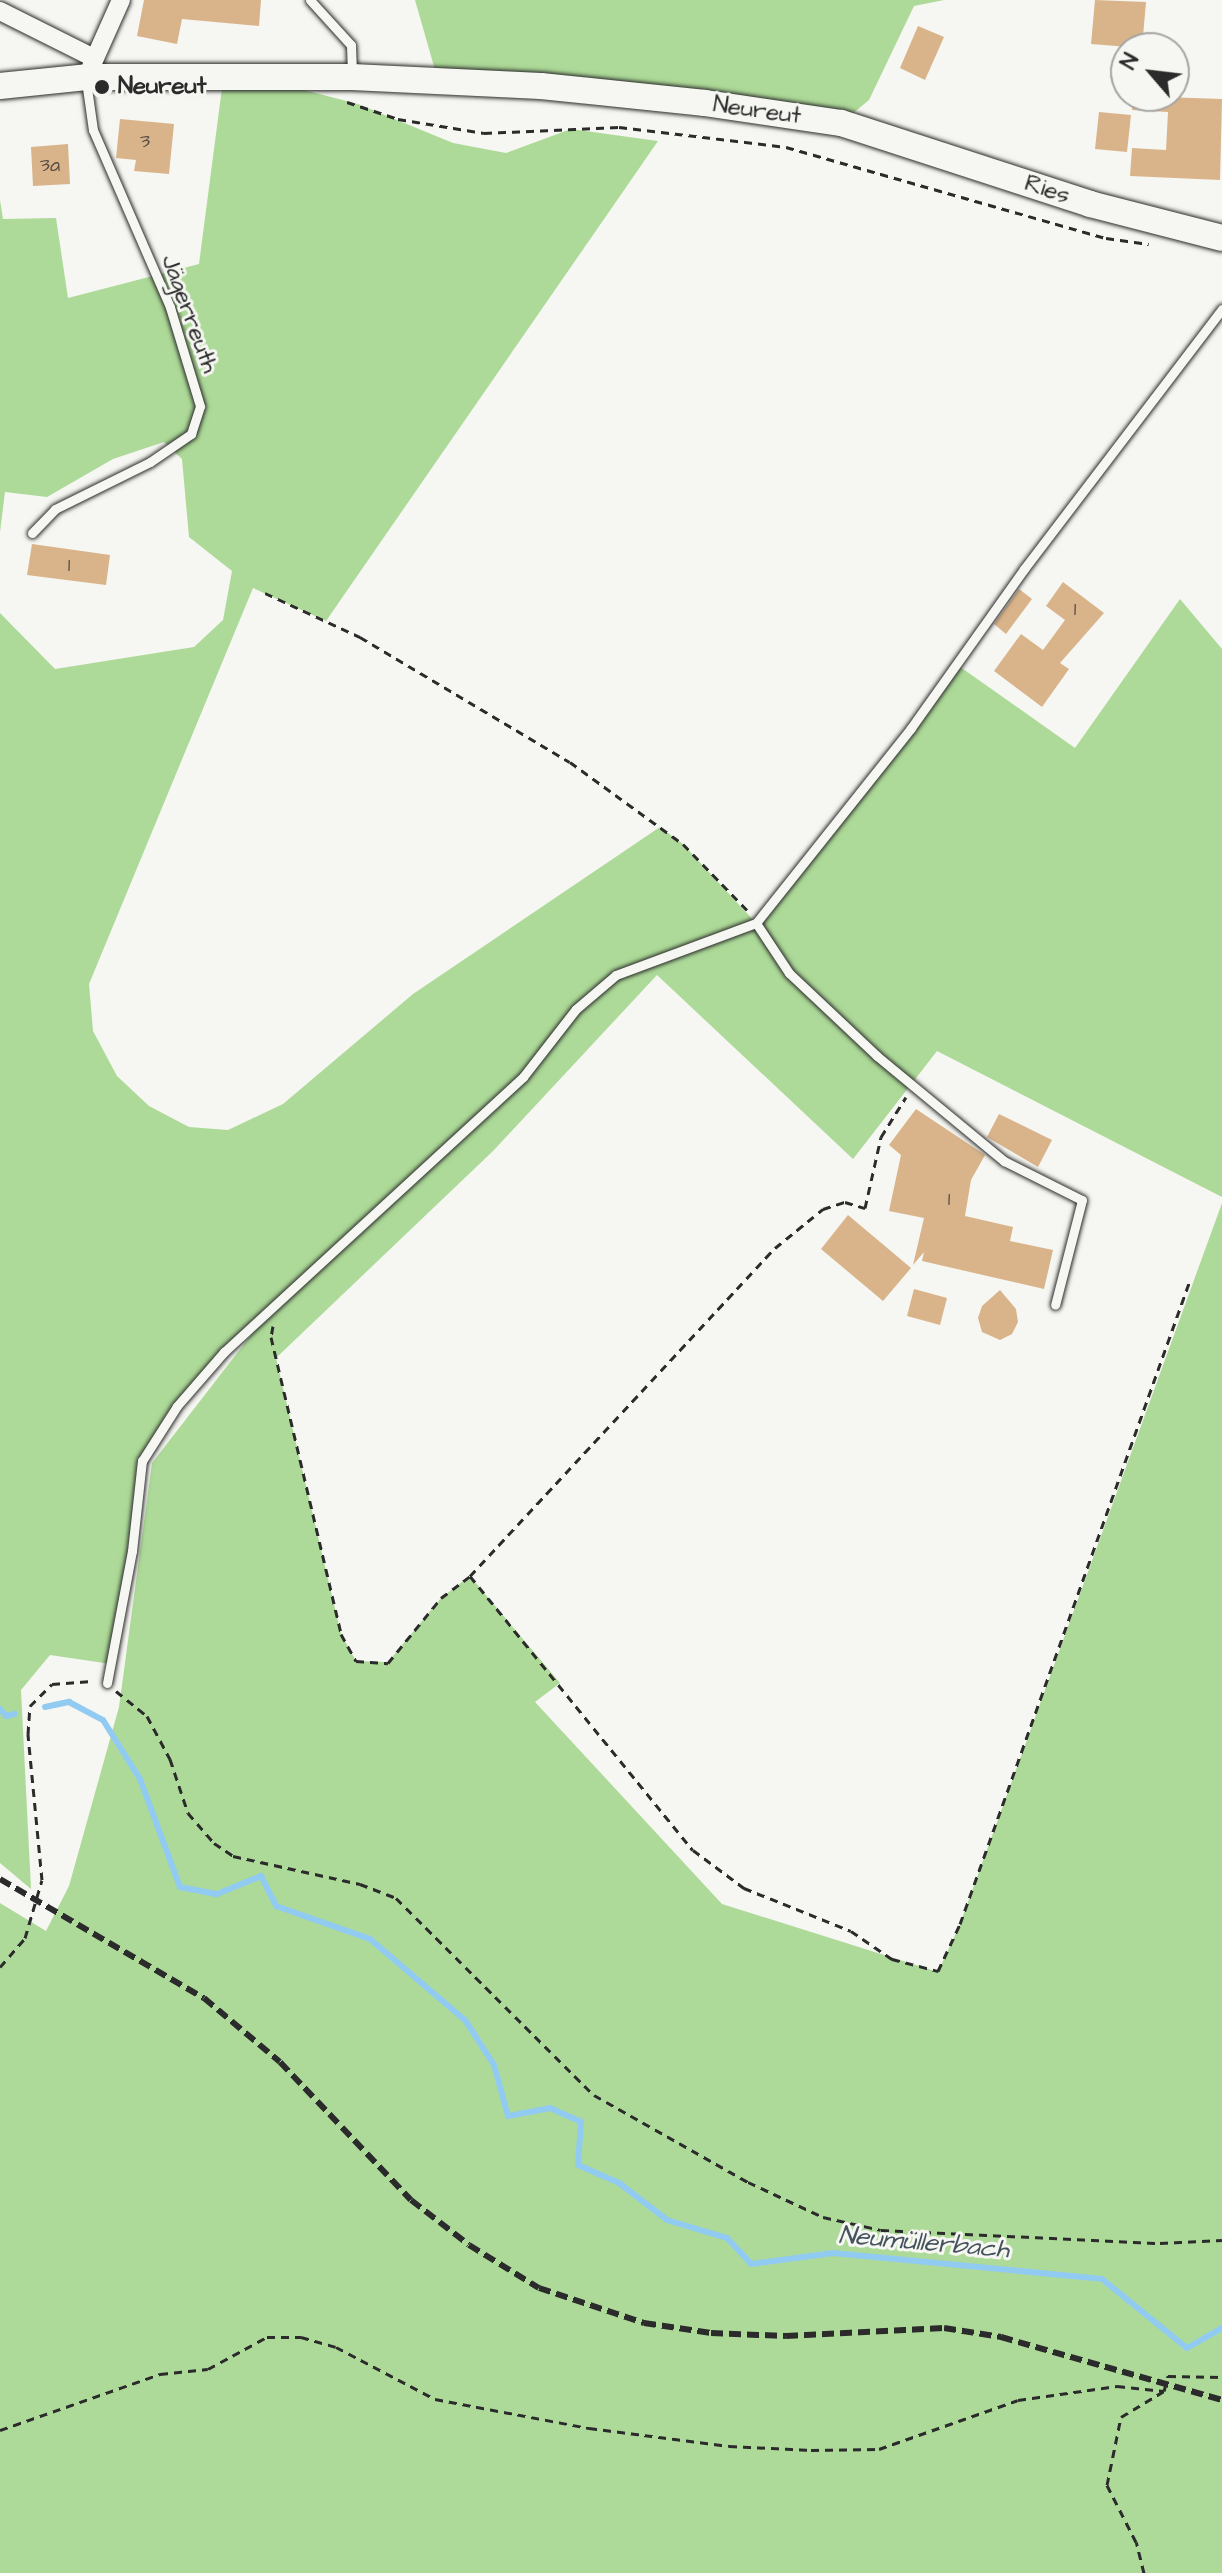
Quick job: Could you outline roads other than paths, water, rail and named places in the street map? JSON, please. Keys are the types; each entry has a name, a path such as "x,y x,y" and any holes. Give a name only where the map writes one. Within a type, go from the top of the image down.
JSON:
{"street":[{"path":"90,68 121,0"},
{"name":"Neureut","path":"0,11 90,68"},
{"name":"Neureut","path":"0,86 90,68 541,86 705,103 875,133"},
{"name":"Ries","path":"875,133 1090,204 1222,238"}],"lane":[{"path":"310,0 351,45 352,77"},
{"name":"Jägerreuth","path":"32,533 55,509 150,462 191,434 200,406 170,307 93,130 90,68"},
{"path":"107,1683 132,1551 142,1461 177,1406 277,1303 523,1077 576,1009 616,975 756,923 911,728 1016,580 1222,309"},
{"path":"756,923 789,973 913,1085 1004,1161 1082,1200 1055,1305"}],"waterway":[{"name":"Neumüllerbach","path":"45,1707 69,1702 103,1720 140,1779 180,1887 217,1894 261,1876 276,1906 370,1939 465,2020 494,2065 508,2116 550,2108 581,2122 578,2165 619,2183 667,2220 727,2238 751,2264 833,2253 1102,2279 1187,2348 1222,2328"},
{"name":"Neumüllerbach","path":"0,1709 6,1716 15,1714"}],"railway":[{"path":"0,1879 204,1998 280,2062 411,2200 469,2245 539,2288 644,2323 711,2333 786,2336 944,2328 1001,2337 1222,2400"}],"place":[{"name":"Neureut","path":"102,87"}]}
